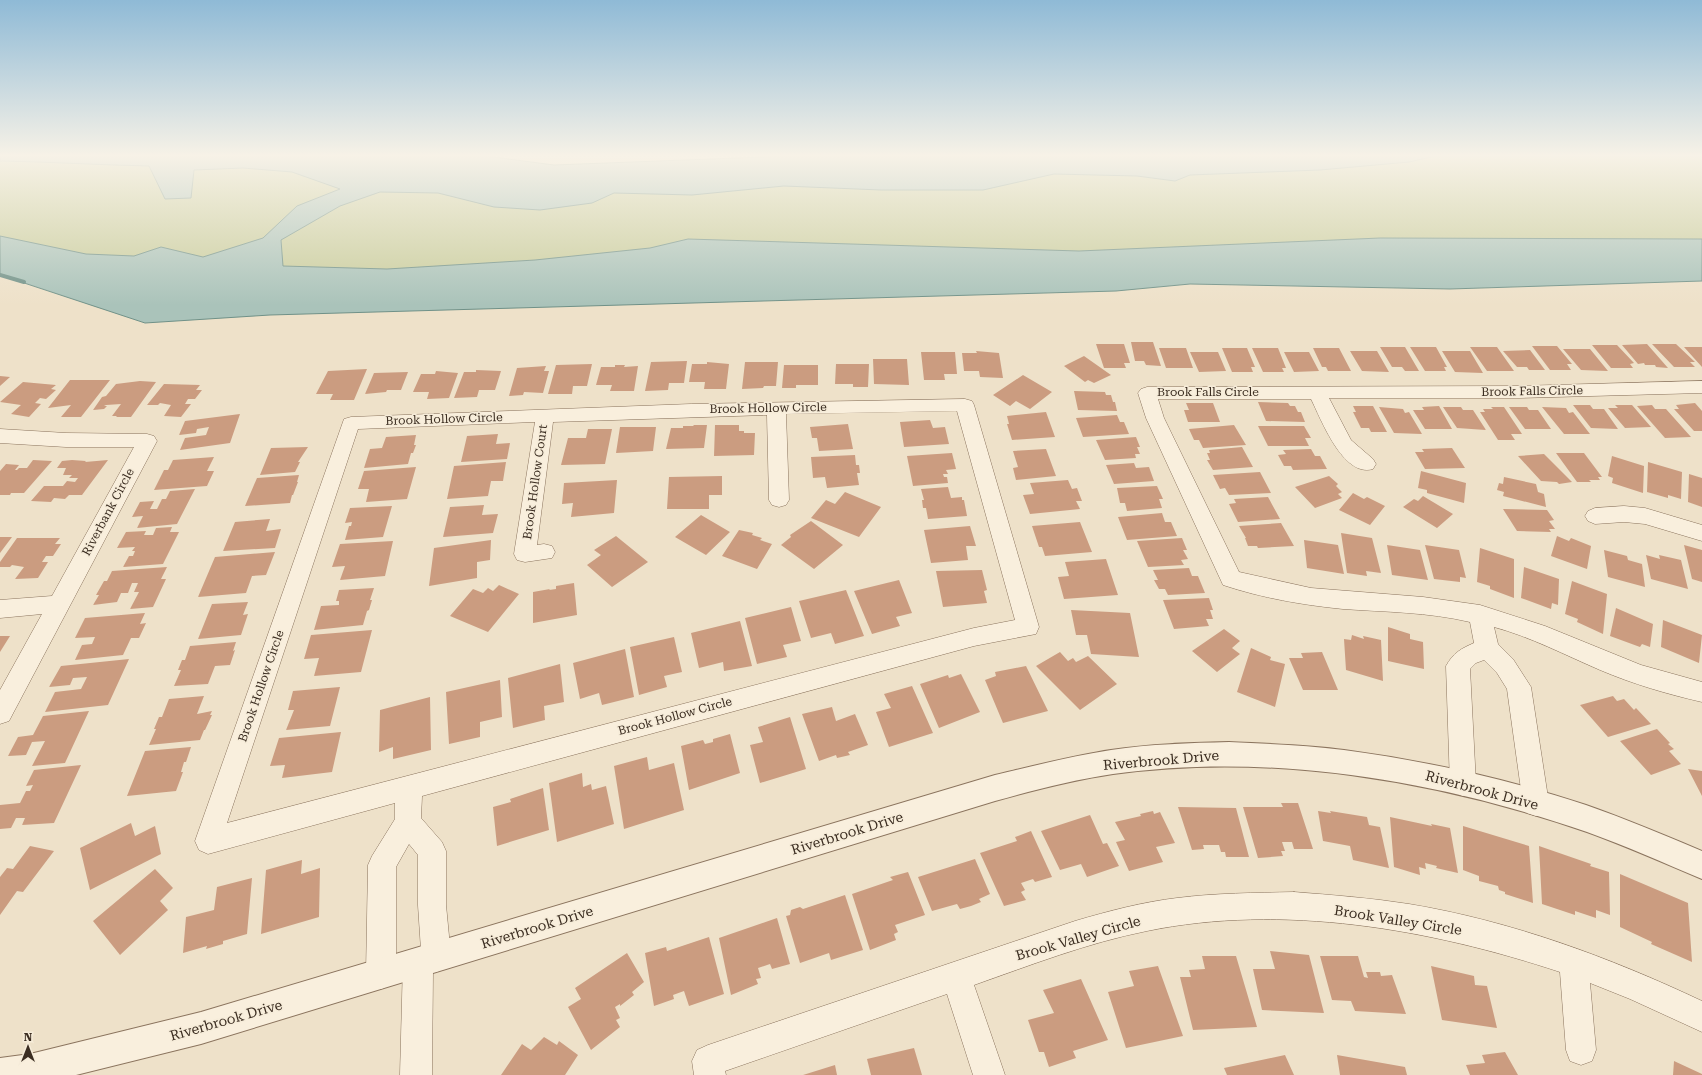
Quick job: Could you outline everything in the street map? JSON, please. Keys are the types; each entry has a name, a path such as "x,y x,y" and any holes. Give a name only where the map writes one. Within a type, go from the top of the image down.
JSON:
{"street":[{"name":"Brook Falls Circle","path":"1702,388 1519,392 1147,392 1155,418 1231,578 1321,598 1436,607 1480,614 1531,630 1626,670 1663,683 1702,692"},
{"path":"1317,392 1343,444 1366,464"},
{"name":"Brook Hollow Circle","path":"965,405 1028,627 974,637 208,841 351,423 776,408 965,405"},
{"path":"776,408 779,500"},
{"name":"Brook Hollow Court","path":"544,552 524,554 545,415"},
{"name":"Riverbank Circle","path":"0,436 66,440 147,441 0,713"},
{"path":"1595,516 1624,514 1645,516 1702,533"},
{"path":"0,609 59,604"},
{"path":"1480,614 1487,648 1504,666 1519,686 1536,804"},
{"path":"1463,784 1458,666 1468,656 1487,648"},
{"name":"Riverbrook Drive","path":"0,1074 30,1070 201,1028 995,788 1050,774 1112,762 1176,756 1268,755 1336,760 1409,772 1463,784 1571,814 1619,831 1702,865"},
{"path":"381,974 382,865 394,842 408,822 409,787"},
{"path":"408,822 432,851 432,905 416,1075"},
{"name":"Brook Valley Circle","path":"710,1075 708,1061 1061,940 1113,924 1176,912 1237,906 1303,906 1364,911 1438,924 1506,941 1574,963 1633,985 1702,1017"},
{"path":"1574,963 1581,1050"},
{"path":"956,976 989,1075"}],"green space":[{"path":"0,205 1702,205 1702,254 299,281 73,265 0,243"}],"water":[{"path":"342,205 281,240 283,266 387,269 535,260 650,248 688,239 1079,251 1380,238 1702,239 1702,281 1450,289 1190,284 1116,291 270,315 145,323 0,275 0,236 86,254 134,256 161,247 203,257 263,238 297,206"},
{"path":"487,205 576,205 540,210"}],"building":[{"path":"1131,342 1153,342 1161,366 1146,365 1144,361 1135,361"},
{"path":"1096,344 1124,344 1130,363 1124,363 1126,368 1104,368"},
{"path":"1647,344 1668,368 1656,367 1655,365 1645,365 1644,363 1638,364 1622,345"},
{"path":"1652,344 1676,344 1695,362 1690,362 1695,367 1674,367"},
{"path":"1592,345 1617,345 1634,363 1630,364 1633,368 1611,368"},
{"path":"1532,346 1557,346 1572,364 1567,364 1571,370 1550,370"},
{"path":"1380,347 1405,347 1419,371 1405,371 1402,367 1392,367"},
{"path":"1410,347 1436,347 1447,367 1444,367 1446,371 1425,371"},
{"path":"1470,347 1497,347 1514,371 1487,371"},
{"path":"1684,347 1702,347 1702,367"},
{"path":"1159,348 1186,348 1193,368 1166,368"},
{"path":"1222,348 1247,348 1255,367 1251,367 1253,372 1232,372"},
{"path":"1252,348 1278,348 1286,368 1282,368 1284,372 1263,372"},
{"path":"1313,348 1339,348 1351,371 1328,371 1326,367 1322,367"},
{"path":"1563,349 1590,349 1608,371 1581,370"},
{"path":"1530,350 1545,370 1529,370 1527,367 1517,367 1503,351"},
{"path":"976,351 999,353 1003,378 980,377 979,371 964,371 962,353 977,353"},
{"path":"1350,351 1377,351 1389,372 1362,371"},
{"path":"1442,351 1470,351 1483,373 1455,372"},
{"path":"921,352 955,352 957,374 944,374 945,380 924,380"},
{"path":"1190,352 1218,352 1226,371 1199,372"},
{"path":"1284,352 1309,352 1319,371 1294,372"},
{"path":"1084,356 1111,375 1094,383 1088,380 1085,382 1064,366"},
{"path":"873,359 907,359 909,385 874,384"},
{"path":"687,361 684,383 669,383 668,390 645,391 651,362"},
{"path":"707,362 729,364 726,389 704,389 705,382 689,382 692,364 707,364"},
{"path":"745,362 778,362 776,386 742,389"},
{"path":"592,364 587,386 573,386 572,394 548,394 556,365"},
{"path":"836,364 869,364 868,387 853,387 853,384 835,384"},
{"path":"615,365 625,365 624,367 638,366 634,391 610,391 612,385 596,385 601,367 615,367"},
{"path":"784,365 818,365 818,385 796,385 796,388 782,388"},
{"path":"546,366 544,371 549,371 543,393 524,392 523,395 509,396 517,368"},
{"path":"367,369 354,400 330,400 333,394 316,394 328,371"},
{"path":"476,370 501,371 495,390 479,390 477,397 454,398 464,372 476,372"},
{"path":"436,371 458,373 449,398 427,399 429,392 413,392 421,374 435,374"},
{"path":"408,372 401,390 387,390 386,392 365,394 374,373"},
{"path":"1023,375 1052,392 1030,409 1016,401 1010,406 993,395"},
{"path":"0,376 10,377 0,386"},
{"path":"70,380 110,380 81,417 61,417 71,405 48,408"},
{"path":"140,381 156,382 131,417 112,416 121,404 106,405 104,406 107,406 104,409 93,410 102,397 106,396 116,384"},
{"path":"23,382 56,385 51,389 56,390 46,399 40,398 35,403 41,404 29,417 11,414 21,405 0,402"},
{"path":"164,384 200,385 196,390 202,390 195,399 188,399 185,404 191,404 181,417 164,416 171,405 160,403 158,405 147,405"},
{"path":"1074,391 1105,392 1106,395 1111,395 1113,402 1115,402 1117,411 1078,410"},
{"path":"1258,402 1288,403 1290,406 1295,406 1298,412 1301,412 1305,422 1266,421"},
{"path":"1186,403 1213,403 1220,422 1188,422 1184,410 1189,410"},
{"path":"1695,403 1702,411 1702,431 1694,431 1674,409 1679,409 1676,405"},
{"path":"1573,405 1590,405 1593,409 1604,409 1618,429 1591,428"},
{"path":"1615,405 1632,405 1651,427 1625,428 1608,408 1618,408"},
{"path":"1652,405 1655,409 1666,409 1691,437 1665,438 1637,406"},
{"path":"1353,406 1373,406 1387,432 1371,432 1369,428 1361,428 1353,412 1356,412"},
{"path":"1439,406 1452,429 1425,429 1413,410 1424,410 1422,407"},
{"path":"1379,407 1403,409 1405,413 1409,412 1422,434 1394,433"},
{"path":"1443,407 1461,407 1463,410 1473,410 1486,430 1457,428"},
{"path":"1491,407 1504,407 1522,434 1511,434 1515,440 1498,440 1480,412 1485,412 1483,409 1493,409"},
{"path":"1509,407 1527,407 1529,410 1538,410 1551,429 1525,429"},
{"path":"1542,407 1566,408 1569,413 1573,412 1590,434 1564,434"},
{"path":"1046,412 1055,437 1012,440 1007,424 1009,424 1007,416"},
{"path":"240,414 230,443 180,450 185,438 206,435 209,427 197,429 196,433 179,435 185,421"},
{"path":"1117,415 1120,422 1124,422 1129,434 1083,437 1076,418"},
{"path":"930,420 933,428 945,427 949,444 904,447 900,422"},
{"path":"848,424 853,449 819,451 817,438 812,438 810,427"},
{"path":"707,425 704,448 666,449 671,428 683,428 683,426"},
{"path":"715,425 739,425 739,431 744,431 744,433 755,433 754,455 714,456"},
{"path":"1234,425 1246,445 1203,448 1199,440 1194,440 1189,429"},
{"path":"1258,426 1304,426 1311,438 1305,438 1309,446 1268,446"},
{"path":"620,427 656,427 653,451 616,453"},
{"path":"588,429 612,429 605,464 561,465 568,438 586,438"},
{"path":"498,434 496,444 510,443 507,459 461,462 467,436"},
{"path":"416,435 414,445 416,445 413,453 411,453 408,464 364,468 370,449 382,448 386,437"},
{"path":"1136,437 1140,447 1137,447 1140,454 1135,454 1136,458 1105,460 1096,440"},
{"path":"308,447 298,462 300,462 295,472 260,475 271,448"},
{"path":"1242,447 1253,467 1213,470 1207,460 1210,460 1207,453 1210,453 1209,450"},
{"path":"1452,448 1465,468 1425,469 1415,452 1424,452 1422,449"},
{"path":"1046,449 1056,476 1016,480 1013,468 1018,467 1013,451"},
{"path":"1311,449 1315,456 1320,456 1327,469 1293,470 1291,466 1284,466 1278,455 1286,454 1283,450"},
{"path":"952,453 956,469 946,470 948,474 943,474 944,477 947,477 948,483 913,486 907,456"},
{"path":"1556,453 1584,453 1602,477 1598,477 1600,480 1589,480 1591,482 1577,482"},
{"path":"1544,454 1572,482 1559,484 1557,482 1541,481 1518,456"},
{"path":"855,455 856,465 859,465 860,473 857,473 859,485 827,488 825,477 813,478 811,457"},
{"path":"1612,456 1644,466 1643,493 1612,483 1613,478 1608,476"},
{"path":"214,457 207,471 214,471 207,486 154,490 164,470 168,470 173,460"},
{"path":"33,460 52,461 24,493 0,495 0,471 6,464 19,465 15,470 17,470 19,468 27,468"},
{"path":"108,460 82,495 69,495 65,499 54,498 51,502 31,501 44,486 63,486 67,481 75,482 78,478 69,478 72,475 63,475 66,468 57,468 62,461 86,461 85,462"},
{"path":"506,462 503,481 491,481 488,496 447,499 454,466"},
{"path":"1648,462 1682,472 1681,499 1668,495 1668,498 1647,492"},
{"path":"1134,463 1136,468 1149,467 1154,481 1114,484 1106,465"},
{"path":"416,467 407,499 366,502 369,489 358,489 364,471"},
{"path":"1421,471 1466,483 1464,503 1427,493 1427,490 1418,488"},
{"path":"1260,472 1271,493 1229,495 1225,488 1220,489 1213,475"},
{"path":"1689,474 1702,478 1702,507 1688,502"},
{"path":"299,475 290,503 245,506 257,478"},
{"path":"722,476 722,495 709,495 709,509 667,509 669,477"},
{"path":"1329,476 1338,484 1336,486 1342,492 1338,494 1342,498 1315,508 1295,487"},
{"path":"1504,477 1536,484 1538,492 1544,494 1546,507 1503,496 1504,492 1497,490 1499,483 1503,484"},
{"path":"617,480 614,513 571,517 573,503 562,504 564,483"},
{"path":"1068,480 1072,489 1077,488 1082,501 1076,501 1080,509 1030,514 1023,495 1034,494 1030,483"},
{"path":"1157,486 1163,499 1159,499 1162,508 1127,511 1125,503 1120,503 1117,488"},
{"path":"948,487 951,498 962,497 962,500 964,500 967,516 928,519 926,508 923,508 922,500 924,500 921,489"},
{"path":"195,489 177,524 137,528 143,516 132,517 140,502 154,501 150,509 157,509 162,499 166,499 170,491"},
{"path":"845,492 881,507 859,537 811,518 826,500 835,504"},
{"path":"1353,493 1364,499 1367,497 1385,506 1370,525 1339,510"},
{"path":"1423,496 1453,514 1437,528 1403,507 1414,499 1418,501"},
{"path":"1268,497 1280,519 1238,522 1229,504 1236,503 1234,499"},
{"path":"484,505 482,515 498,514 493,533 443,537 450,507"},
{"path":"392,506 383,537 345,540 349,526 351,526 352,522 345,523 350,508"},
{"path":"1503,509 1547,510 1554,520 1549,521 1555,529 1549,529 1551,532 1517,531"},
{"path":"1162,513 1165,522 1171,522 1177,536 1127,540 1118,517"},
{"path":"701,515 730,532 706,555 675,537"},
{"path":"270,519 266,531 281,529 275,548 223,551 235,522"},
{"path":"811,521 843,545 814,569 781,545 791,537 790,535"},
{"path":"1080,522 1092,552 1045,556 1042,547 1039,547 1032,526"},
{"path":"1281,523 1294,546 1258,548 1257,546 1248,546 1246,538 1239,526"},
{"path":"970,526 976,546 966,546 968,560 931,563 924,530"},
{"path":"172,527 170,532 179,532 163,564 123,567 129,556 133,556 135,551 132,551 135,547 117,548 126,532 146,531 144,535 153,535 156,528"},
{"path":"739,530 753,533 752,535 762,538 760,540 772,544 757,569 722,556"},
{"path":"1341,533 1372,538 1381,573 1366,571 1367,576 1347,573"},
{"path":"616,536 648,562 612,587 587,565 601,555 594,550"},
{"path":"1557,536 1569,541 1571,538 1591,546 1587,569 1551,556"},
{"path":"0,537 12,537 0,553"},
{"path":"17,538 60,538 55,544 61,544 53,556 46,556 42,562 48,562 38,578 15,579 24,567 12,565 10,567 0,567 0,562"},
{"path":"1182,538 1187,550 1183,550 1188,559 1181,560 1184,565 1148,567 1137,541"},
{"path":"491,540 490,560 477,562 477,578 429,586 434,548"},
{"path":"1304,540 1338,545 1344,574 1307,568"},
{"path":"393,541 385,576 340,580 345,566 332,567 340,544"},
{"path":"1387,545 1420,550 1428,580 1392,575"},
{"path":"1425,545 1459,550 1466,578 1460,577 1460,582 1434,579"},
{"path":"1684,545 1702,550 1702,582 1692,579"},
{"path":"1480,548 1514,559 1514,598 1490,589 1490,586 1477,582"},
{"path":"1604,550 1627,556 1628,560 1642,564 1645,587 1608,577"},
{"path":"275,552 266,575 252,576 246,593 198,597 215,557"},
{"path":"1646,555 1660,559 1659,555 1681,560 1688,589 1651,579"},
{"path":"1106,559 1118,595 1064,599 1058,577 1069,576 1065,562"},
{"path":"167,567 161,579 166,579 153,607 130,609 139,592 134,592 138,583 132,583 128,593 121,593 117,602 93,605 99,595 96,595 104,581 107,581 112,571"},
{"path":"1524,567 1559,579 1558,605 1552,603 1551,609 1521,598"},
{"path":"1189,568 1192,576 1198,576 1205,593 1168,595 1165,589 1159,589 1154,580 1158,580 1153,570"},
{"path":"982,570 987,590 984,591 987,603 943,607 936,571"},
{"path":"899,580 912,613 896,617 900,626 872,634 854,591"},
{"path":"1572,581 1607,594 1603,634 1577,622 1578,619 1565,614"},
{"path":"574,583 577,615 533,623 533,592 556,589 556,586"},
{"path":"499,585 519,594 488,632 450,616 473,589 483,593 488,588 493,591"},
{"path":"374,588 370,600 372,600 363,625 314,630 321,606 339,605 339,601 336,601 339,590"},
{"path":"846,590 864,636 835,644 831,633 811,638 799,601"},
{"path":"1209,598 1213,610 1210,610 1213,619 1206,619 1209,626 1174,629 1163,600"},
{"path":"248,602 243,615 248,614 241,635 198,639 212,604"},
{"path":"791,607 801,641 783,645 787,657 757,664 745,618"},
{"path":"1616,608 1653,624 1650,647 1642,644 1640,647 1610,636"},
{"path":"1071,610 1130,613 1139,657 1091,654 1087,635 1076,635"},
{"path":"145,613 140,624 146,623 139,638 131,638 123,655 75,660 82,645 92,644 95,637 75,638 85,618"},
{"path":"1663,620 1702,635 1699,663 1661,647"},
{"path":"740,621 752,666 724,671 723,662 699,668 691,633"},
{"path":"1388,627 1410,634 1410,639 1423,642 1424,669 1388,661"},
{"path":"1224,629 1240,641 1232,648 1240,654 1217,672 1192,651"},
{"path":"372,630 361,672 314,676 319,658 304,659 311,635"},
{"path":"1352,635 1364,639 1363,636 1381,640 1383,681 1346,670 1344,639 1351,640"},
{"path":"0,636 10,636 0,652"},
{"path":"674,637 682,672 664,676 667,687 639,695 630,647"},
{"path":"236,642 230,665 215,666 208,684 174,686 181,670 178,670 182,660 185,660 190,646"},
{"path":"1251,648 1271,657 1270,660 1285,664 1275,707 1237,692"},
{"path":"625,649 634,697 602,705 599,693 580,699 573,663"},
{"path":"1060,652 1068,661 1073,658 1076,662 1088,656 1117,684 1080,710 1036,666"},
{"path":"1322,652 1338,690 1303,690 1289,658 1303,658 1301,653"},
{"path":"129,659 108,705 45,712 55,692 81,689 87,677 73,678 70,685 49,687 61,666"},
{"path":"560,664 564,702 544,706 545,720 513,728 508,678"},
{"path":"1026,666 1048,711 1003,723 985,680 996,676 995,672"},
{"path":"961,674 980,712 939,728 920,684 948,675 949,678"},
{"path":"500,680 502,717 480,722 480,737 449,744 446,692"},
{"path":"912,686 933,733 889,747 876,712 891,708 884,694"},
{"path":"340,687 330,726 286,730 294,710 288,710 293,691"},
{"path":"204,696 197,714 212,711 210,715 212,715 200,740 149,745 156,729 154,729 159,717 162,717 169,699"},
{"path":"1613,696 1617,701 1624,699 1634,710 1636,708 1651,724 1608,737 1580,705"},
{"path":"430,697 431,750 393,759 393,747 379,752 380,710"},
{"path":"832,707 836,721 855,714 868,745 848,752 850,755 837,758 836,755 819,761 802,714"},
{"path":"89,711 65,763 32,766 45,741 32,742 26,755 8,756 18,737 33,735 43,716"},
{"path":"790,717 806,769 760,783 750,745 763,742 758,727"},
{"path":"1657,729 1670,743 1668,744 1674,749 1669,751 1681,764 1651,775 1620,741"},
{"path":"341,732 332,772 282,778 285,765 270,766 279,738"},
{"path":"730,734 740,773 689,790 681,746 703,740 705,744 713,742 713,739"},
{"path":"191,747 186,762 184,762 181,772 183,772 176,791 127,796 145,751"},
{"path":"647,757 649,770 674,763 684,810 624,829 614,766"},
{"path":"81,765 54,823 22,825 25,818 16,818 11,828 0,829 0,805 20,803 26,791 30,791 33,785 26,786 34,770"},
{"path":"1688,769 1702,771 1702,796"},
{"path":"582,773 583,787 591,784 592,790 606,786 614,824 557,842 549,783"},
{"path":"543,788 549,830 497,846 493,807 511,802 510,799"},
{"path":"1281,803 1298,803 1313,849 1294,849 1292,842 1282,842 1285,851 1281,851 1283,856 1258,858 1243,807 1283,807"},
{"path":"1178,807 1236,808 1249,857 1226,857 1225,852 1221,852 1219,845 1203,845 1204,849 1192,850"},
{"path":"1153,811 1154,814 1160,812 1175,843 1156,847 1163,862 1129,871 1116,842 1125,840 1115,822 1141,816 1140,814"},
{"path":"1318,811 1331,813 1330,811 1367,817 1369,825 1380,827 1389,868 1353,860 1350,846 1323,841"},
{"path":"1090,815 1103,844 1107,843 1119,866 1087,877 1081,864 1060,870 1041,831"},
{"path":"1390,817 1432,826 1431,824 1450,828 1458,873 1436,868 1437,866 1425,863 1426,869 1419,867 1420,875 1394,867"},
{"path":"131,823 135,836 155,826 161,854 90,890 80,848"},
{"path":"1463,826 1529,846 1533,903 1505,894 1505,892 1499,890 1498,886 1479,881 1479,876 1463,870"},
{"path":"1031,831 1052,877 1035,882 1033,879 1021,883 1025,890 1021,892 1026,900 1004,906 980,853 1017,841 1015,837"},
{"path":"30,846 54,851 23,892 17,891 0,915 0,877 7,868 13,869"},
{"path":"1539,846 1591,864 1590,866 1609,872 1610,915 1596,910 1596,918 1575,911 1575,915 1542,904"},
{"path":"975,859 990,894 979,899 981,902 971,906 960,909 957,904 932,911 918,877"},
{"path":"302,860 301,874 320,868 319,917 261,934 266,870"},
{"path":"155,869 173,888 160,901 168,910 120,955 93,921"},
{"path":"908,872 925,915 895,925 898,932 894,934 896,940 870,950 852,894 893,880 890,877"},
{"path":"1620,874 1688,903 1692,962 1651,944 1652,942 1620,927"},
{"path":"252,878 247,934 223,941 223,944 206,949 207,946 183,953 186,917 214,910 217,887"},
{"path":"845,895 863,950 831,960 829,953 800,963 786,916 790,915 791,910 800,907 803,909"},
{"path":"777,918 790,964 772,969 770,964 758,968 761,978 756,979 758,984 731,995 719,938"},
{"path":"709,937 724,994 689,1006 684,991 673,995 674,999 654,1006 645,953 666,947 667,951"},
{"path":"1270,951 1309,955 1324,1013 1262,1010 1253,969 1275,969"},
{"path":"627,953 644,982 632,992 634,995 620,1006 620,1004 615,1007 620,1018 616,1020 620,1027 591,1050 568,1007 581,999 575,988"},
{"path":"1202,956 1236,956 1257,1027 1193,1030 1180,977 1191,977 1189,970 1205,969"},
{"path":"1320,956 1358,956 1364,977 1368,978 1366,972 1380,972 1381,976 1392,975 1406,1014 1355,1011 1351,1001 1332,1000"},
{"path":"1158,966 1183,1036 1126,1048 1108,992 1134,986 1129,971"},
{"path":"1431,966 1474,976 1475,985 1487,986 1497,1028 1442,1020"},
{"path":"1081,979 1108,1040 1073,1051 1076,1058 1049,1067 1044,1052 1039,1052 1028,1020 1054,1013 1043,990"},
{"path":"544,1037 557,1045 559,1041 578,1055 565,1075 501,1075 522,1044 531,1050"},
{"path":"914,1048 922,1075 871,1075 867,1059"},
{"path":"1505,1052 1518,1075 1470,1075 1466,1065 1485,1063 1482,1055"},
{"path":"1285,1055 1294,1075 1227,1075 1224,1068"},
{"path":"1337,1055 1405,1067 1407,1075 1340,1075"},
{"path":"1674,1061 1702,1074 1702,1075 1673,1075"},
{"path":"835,1065 837,1075 803,1075"}],"waterway":[{"path":"0,275 24,282"}]}
